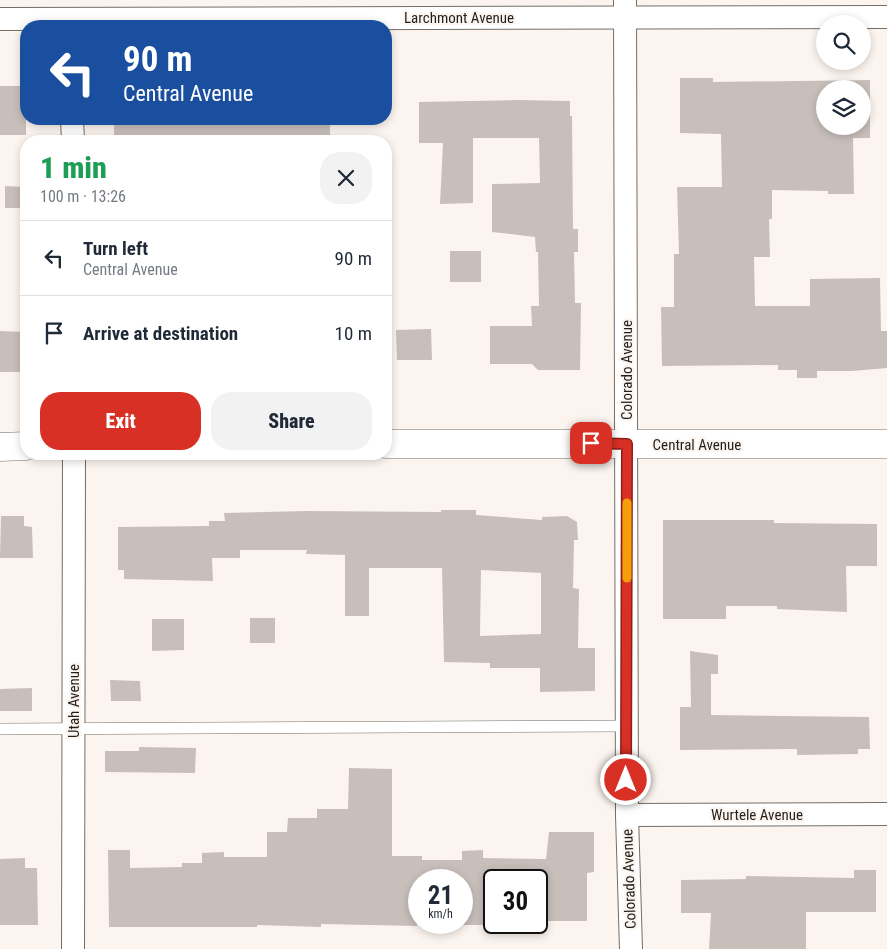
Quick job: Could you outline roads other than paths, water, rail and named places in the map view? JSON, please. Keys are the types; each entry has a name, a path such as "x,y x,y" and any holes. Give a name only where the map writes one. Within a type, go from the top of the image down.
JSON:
{"street":[{"name":"Larchmont Avenue","path":"0,19 72,15 625,9 887,17"},
{"name":"Colorado Avenue","path":"625,9 626,726 631,949"},
{"name":"Central Avenue","path":"392,444 887,444"},
{"path":"0,447 20,446"},
{"name":"Utah Avenue","path":"73,949 74,460"},
{"name":"Wurtele Avenue","path":"627,816 887,814"}],"lane":[{"path":"0,730 626,726"}]}
